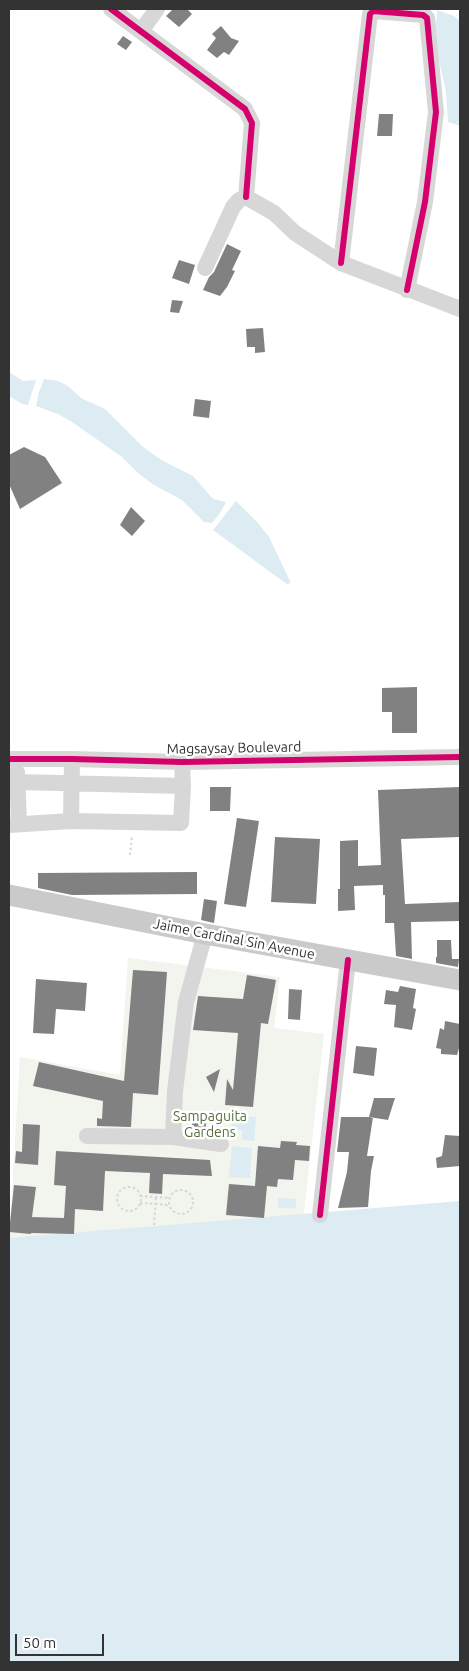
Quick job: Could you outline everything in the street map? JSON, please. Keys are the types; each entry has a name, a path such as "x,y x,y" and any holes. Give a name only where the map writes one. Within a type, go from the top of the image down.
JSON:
{"main road":[{"name":"Jaime Cardinal Sin Avenue","path":"9,895 205,934 460,980"}],"street":[{"path":"111,9 245,109 252,123 246,197"},
{"path":"141,30 157,9"},
{"path":"341,264 370,14 373,11 423,14 427,18 436,112 425,202 407,290"},
{"path":"246,197 274,214 295,233 341,264 460,309"},
{"path":"205,268 233,207 239,200 246,197"},
{"name":"Magsaysay Boulevard","path":"13,759 182,762 460,757"},
{"path":"13,759 17,782 14,825 71,821 181,823 182,762"},
{"path":"71,821 72,759"},
{"path":"17,782 183,786"},
{"path":"173,1138 175,1091 186,1002 205,934"},
{"path":"320,1215 348,960"},
{"path":"87,1136 173,1138 221,1144"}],"path":[{"path":"130,855 133,821"},
{"path":"128,1188 135,1189 140,1196 140,1203 136,1209 125,1210 119,1206 118,1198 120,1191 128,1188"},
{"path":"183,1191 190,1195 192,1202 190,1209 184,1213 173,1211 169,1205 170,1198 175,1192 183,1191"},
{"path":"140,1196 170,1198"},
{"path":"154,1224 156,1197"},
{"path":"140,1203 169,1205"}],"green space":[{"name":"Sampaguita Gardens","path":"128,958 280,977 274,1028 324,1034 303,1221 9,1243 20,1057 120,1075"}],"shaded area":[{"path":"437,10 454,16 460,21 460,126 448,122 446,92 439,60 436,26"},
{"path":"9,372 23,381 36,380 28,405 22,404 9,396"},
{"path":"44,379 58,381 68,386 81,398 105,409 143,447 163,461 193,476 213,499 226,502 212,523 204,522 182,500 154,485 138,473 122,457 72,422 58,414 36,406"},
{"path":"236,501 269,537 291,583 287,584 213,530"},
{"path":"232,1116 256,1117 254,1141 242,1140 242,1130 231,1129"},
{"path":"232,1146 252,1148 250,1178 229,1177"},
{"path":"278,1198 296,1199 296,1208 278,1208"},
{"path":"460,1201 460,1662 9,1662 9,1238"}],"building":[{"path":"173,9 187,9 192,14 179,27 166,16"},
{"path":"221,26 231,38 239,41 229,55 224,52 217,58 207,50 216,38 212,34"},
{"path":"123,36 132,42 126,50 117,44"},
{"path":"379,114 393,114 392,136 377,136"},
{"path":"227,244 241,251 232,270 235,271 220,296 203,290"},
{"path":"179,260 195,265 189,284 172,278"},
{"path":"172,300 183,301 179,313 170,312"},
{"path":"263,328 265,352 255,353 255,347 247,347 246,329"},
{"path":"195,399 211,401 209,418 193,416"},
{"path":"24,447 45,457 62,483 20,509 9,484 9,455"},
{"path":"131,507 145,521 132,536 120,525"},
{"path":"417,687 417,733 392,733 392,712 382,712 382,688"},
{"path":"210,787 231,787 230,811 210,811"},
{"path":"460,787 460,837 401,839 405,904 460,902 460,921 411,922 412,959 396,956 394,923 385,923 383,885 354,886 355,910 338,911 340,841 358,840 358,866 381,865 378,790"},
{"path":"237,818 259,821 246,907 224,904"},
{"path":"275,837 320,839 316,904 271,902"},
{"path":"197,872 197,894 72,895 38,888 38,873"},
{"path":"204,899 217,901 214,923 201,920"},
{"path":"437,940 451,940 452,959 459,959 458,967 436,963"},
{"path":"133,970 167,972 158,1095 133,1093 131,1127 97,1126 97,1118 102,1119 103,1101 33,1086 39,1062 124,1081"},
{"path":"247,975 276,980 268,1024 261,1023 253,1107 225,1105 227,1079 233,1090 238,1033 193,1030 198,996 243,999"},
{"path":"36,979 87,983 85,1011 56,1009 54,1034 33,1033"},
{"path":"400,986 416,989 413,1008 416,1009 412,1030 394,1027 396,1005 384,1004 386,990 398,992"},
{"path":"289,989 302,990 300,1020 288,1019"},
{"path":"445,1021 460,1024 460,1045 457,1055 441,1054 441,1049 436,1048 440,1028 444,1030"},
{"path":"356,1046 377,1048 374,1076 353,1073"},
{"path":"220,1069 214,1092 206,1077"},
{"path":"374,1098 395,1098 388,1120 369,1117"},
{"path":"341,1117 373,1117 367,1156 374,1156 368,1207 338,1208 347,1172 349,1152 337,1152"},
{"path":"199,1118 204,1120 206,1125 204,1130 199,1132 194,1130 192,1125 194,1120"},
{"path":"23,1124 40,1125 38,1165 15,1163 16,1151 22,1152"},
{"path":"445,1135 460,1136 460,1166 437,1168 436,1158 442,1156"},
{"path":"281,1141 297,1142 296,1145 310,1146 309,1161 295,1160 293,1180 278,1179 277,1187 267,1186 264,1218 226,1215 229,1184 255,1186 258,1146 280,1148"},
{"path":"56,1151 210,1160 212,1176 163,1174 162,1194 149,1193 150,1173 105,1171 103,1211 75,1209 74,1234 9,1232 14,1185 36,1187 32,1217 64,1218 66,1186 54,1185"}],"cycle path":[{"path":"111,9 245,109 252,123 246,197"},
{"path":"341,263 370,14 373,11 423,15 427,18 436,112 425,202 407,290"},
{"path":"9,759 182,762 460,757"},
{"path":"320,1215 348,960"}]}
